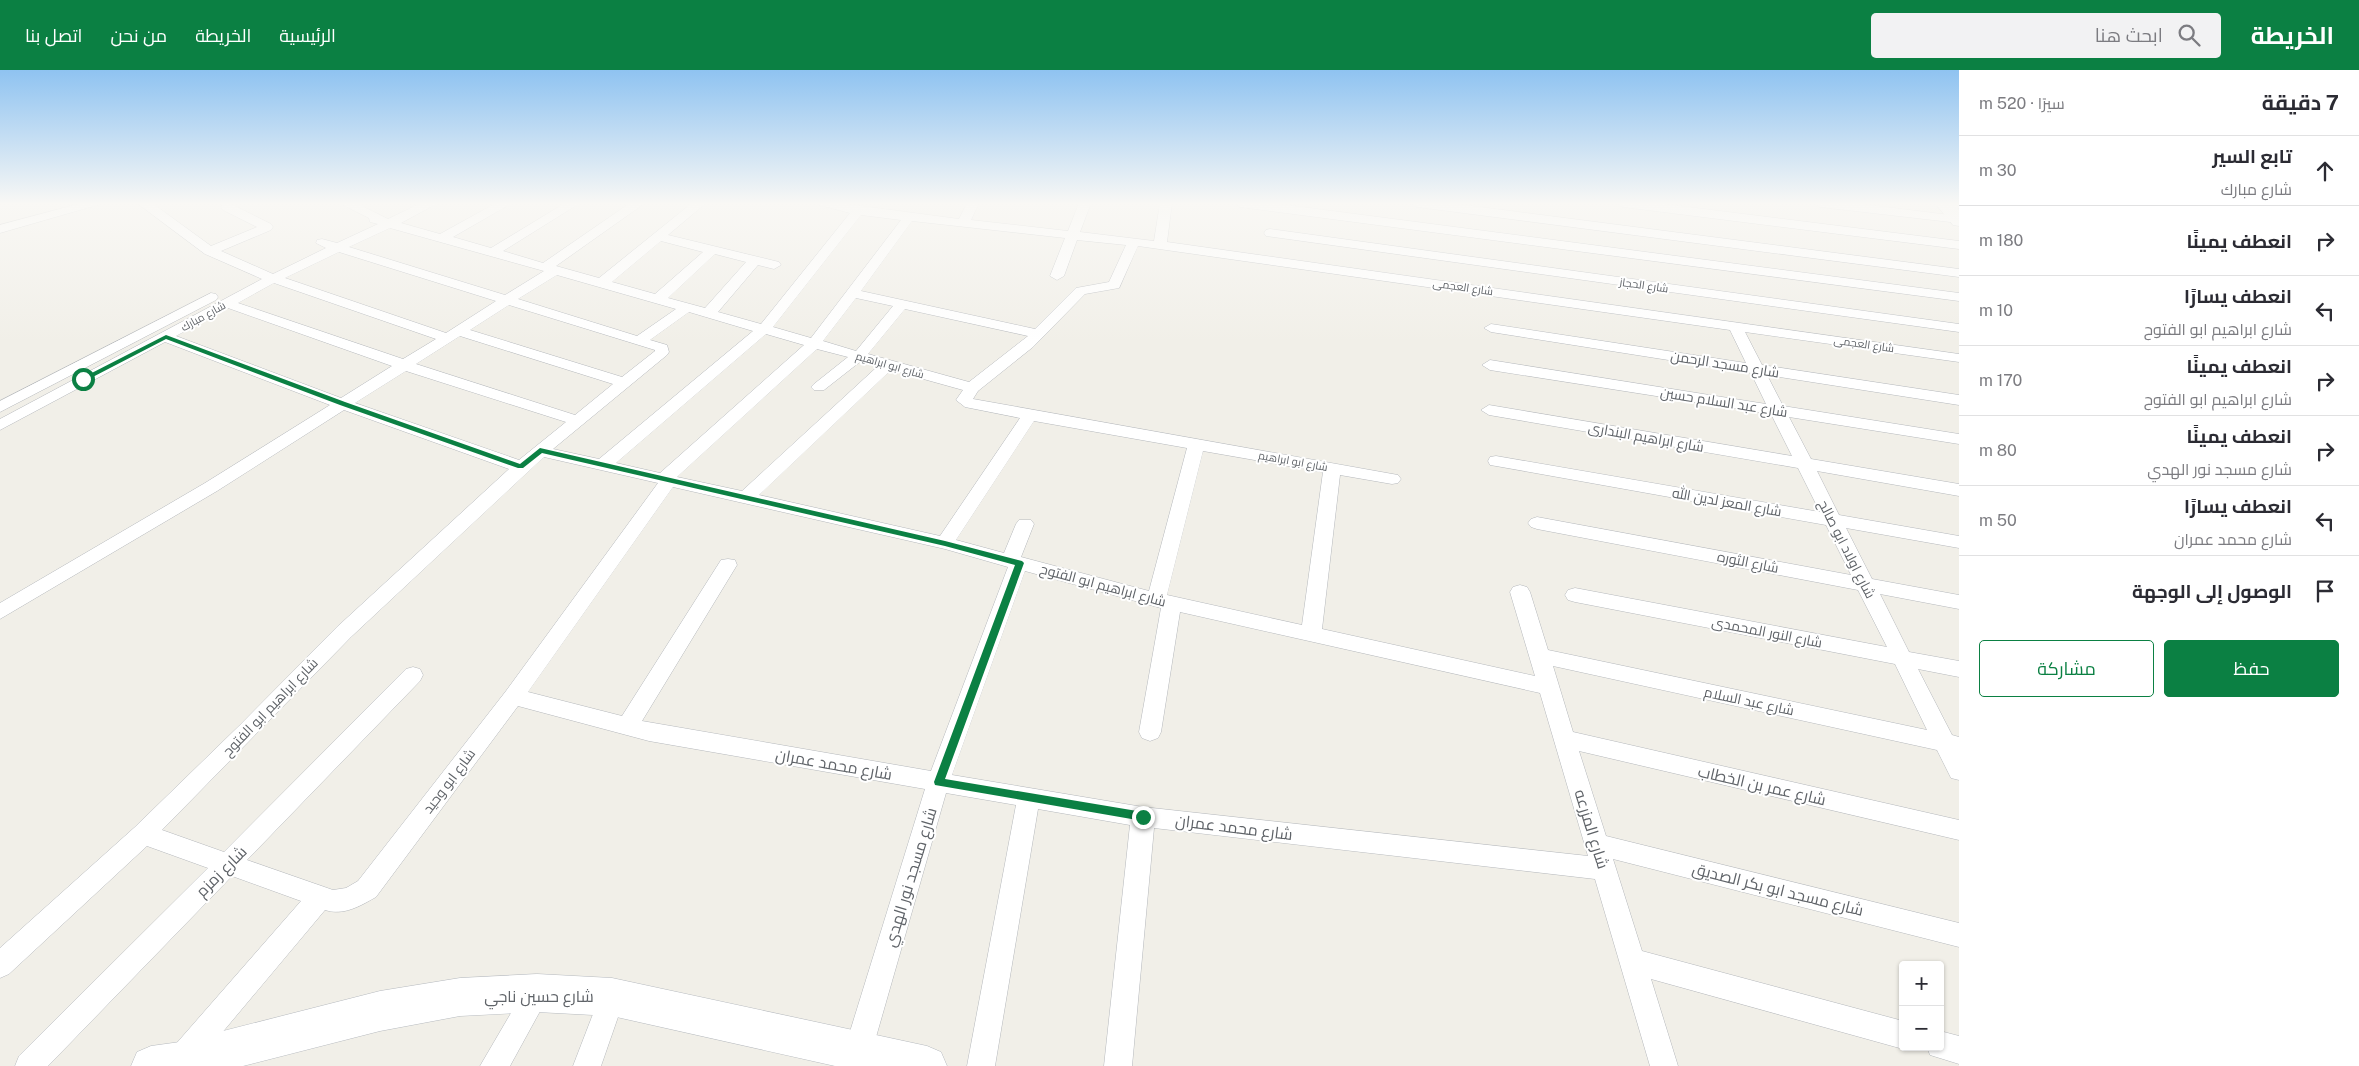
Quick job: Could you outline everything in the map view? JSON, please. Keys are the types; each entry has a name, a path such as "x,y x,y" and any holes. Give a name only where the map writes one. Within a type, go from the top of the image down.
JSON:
{"street":[{"name":"شارع مبارك","path":"0,406 258,273 308,249"},
{"name":"شارع مبارك","path":"0,425 226,303 333,249"},
{"path":"341,249 639,341 687,307"},
{"name":"شارع ابو ابراهيم","path":"484,249 972,388 964,398 967,402 1392,479"},
{"path":"493,252 497,249"},
{"path":"0,612 211,487 508,300 577,249"},
{"path":"602,283 644,249"},
{"path":"602,465 764,329 827,249"},
{"name":"شارع ابو وحيد","path":"143,834 333,901 350,899 367,889 513,697 667,479 814,344 885,249"},
{"path":"1057,276 1068,249"},
{"path":"972,388 1028,344 1081,291 1114,285 1131,249"},
{"name":"شارع العجمى","path":"1205,249 1403,265 1735,326 1959,358"},
{"name":"شارع الحجاز","path":"1338,249 1403,265 1959,328"},
{"path":"1403,265 1405,249"},
{"path":"1590,249 1959,297"},
{"path":"1774,249 1959,273"},
{"path":"658,299 712,250 774,265"},
{"path":"210,251 258,273 452,334 622,382"},
{"path":"708,314 755,260"},
{"path":"852,293 1037,334"},
{"path":"226,303 404,365 576,420"},
{"path":"819,387 859,356 902,304"},
{"name":"شارع اولاد ابو صالح","path":"1735,326 1902,658 1952,744 1959,771"},
{"name":"شارع مسجد الرحمن","path":"1491,328 1959,400"},
{"path":"166,337 342,404 521,467"},
{"name":"شارع ابراهيم ابو الفتوح","path":"0,965 143,834 248,731 344,632 521,467 622,382 658,356 662,348 639,341"},
{"path":"746,497 888,365"},
{"name":"شارع عبد السلام حسين","path":"1490,366 1959,439"},
{"name":"شارع ابراهيم البندارى","path":"1489,410 1959,490"},
{"path":"945,544 1030,414"},
{"path":"1150,732 1164,601 1196,444"},
{"name":"شارع ابراهيم ابو الفتوح","path":"540,450 945,544 1164,601 1549,687"},
{"name":"شارع المعز لدين الله","path":"1496,461 1959,542"},
{"path":"1311,634 1332,468"},
{"name":"شارع الثوره","path":"1537,523 1959,602"},
{"name":"شارع مسجد نور الهدي","path":"858,1051 938,782 1015,562 1025,524"},
{"path":"627,728 728,565"},
{"name":"شارع المزرعه","path":"1520,592 1664,1066"},
{"name":"شارع النور المحمدى","path":"1576,595 1959,669"},
{"name":"شارع عبد السلام","path":"1540,656 1952,744"},
{"name":"شارع زمزم","path":"29,1066 414,675"},
{"name":"شارع محمد عمران","path":"513,697 627,728 1143,817 1605,869"},
{"name":"شارع عمر بن الخطاب","path":"1565,740 1959,830"},
{"path":"981,1066 1029,797"},
{"path":"1118,1066 1143,817"},
{"name":"شارع مسجد ابو بكر الصديق","path":"1597,844 1959,935"},
{"path":"165,1064 320,897"},
{"path":"1632,961 1899,1034"},
{"path":"494,1066 537,993"},
{"name":"شارع حسين ناجي","path":"165,1064 380,1011 460,997 537,993 612,997 927,1066"},
{"path":"587,1066 612,997"},
{"path":"1944,1046 1959,1050"}],"route":[{"path":"83,379 166,337 342,404 521,467 540,450 670,479 1020,563 938,782 1143,817"}]}
